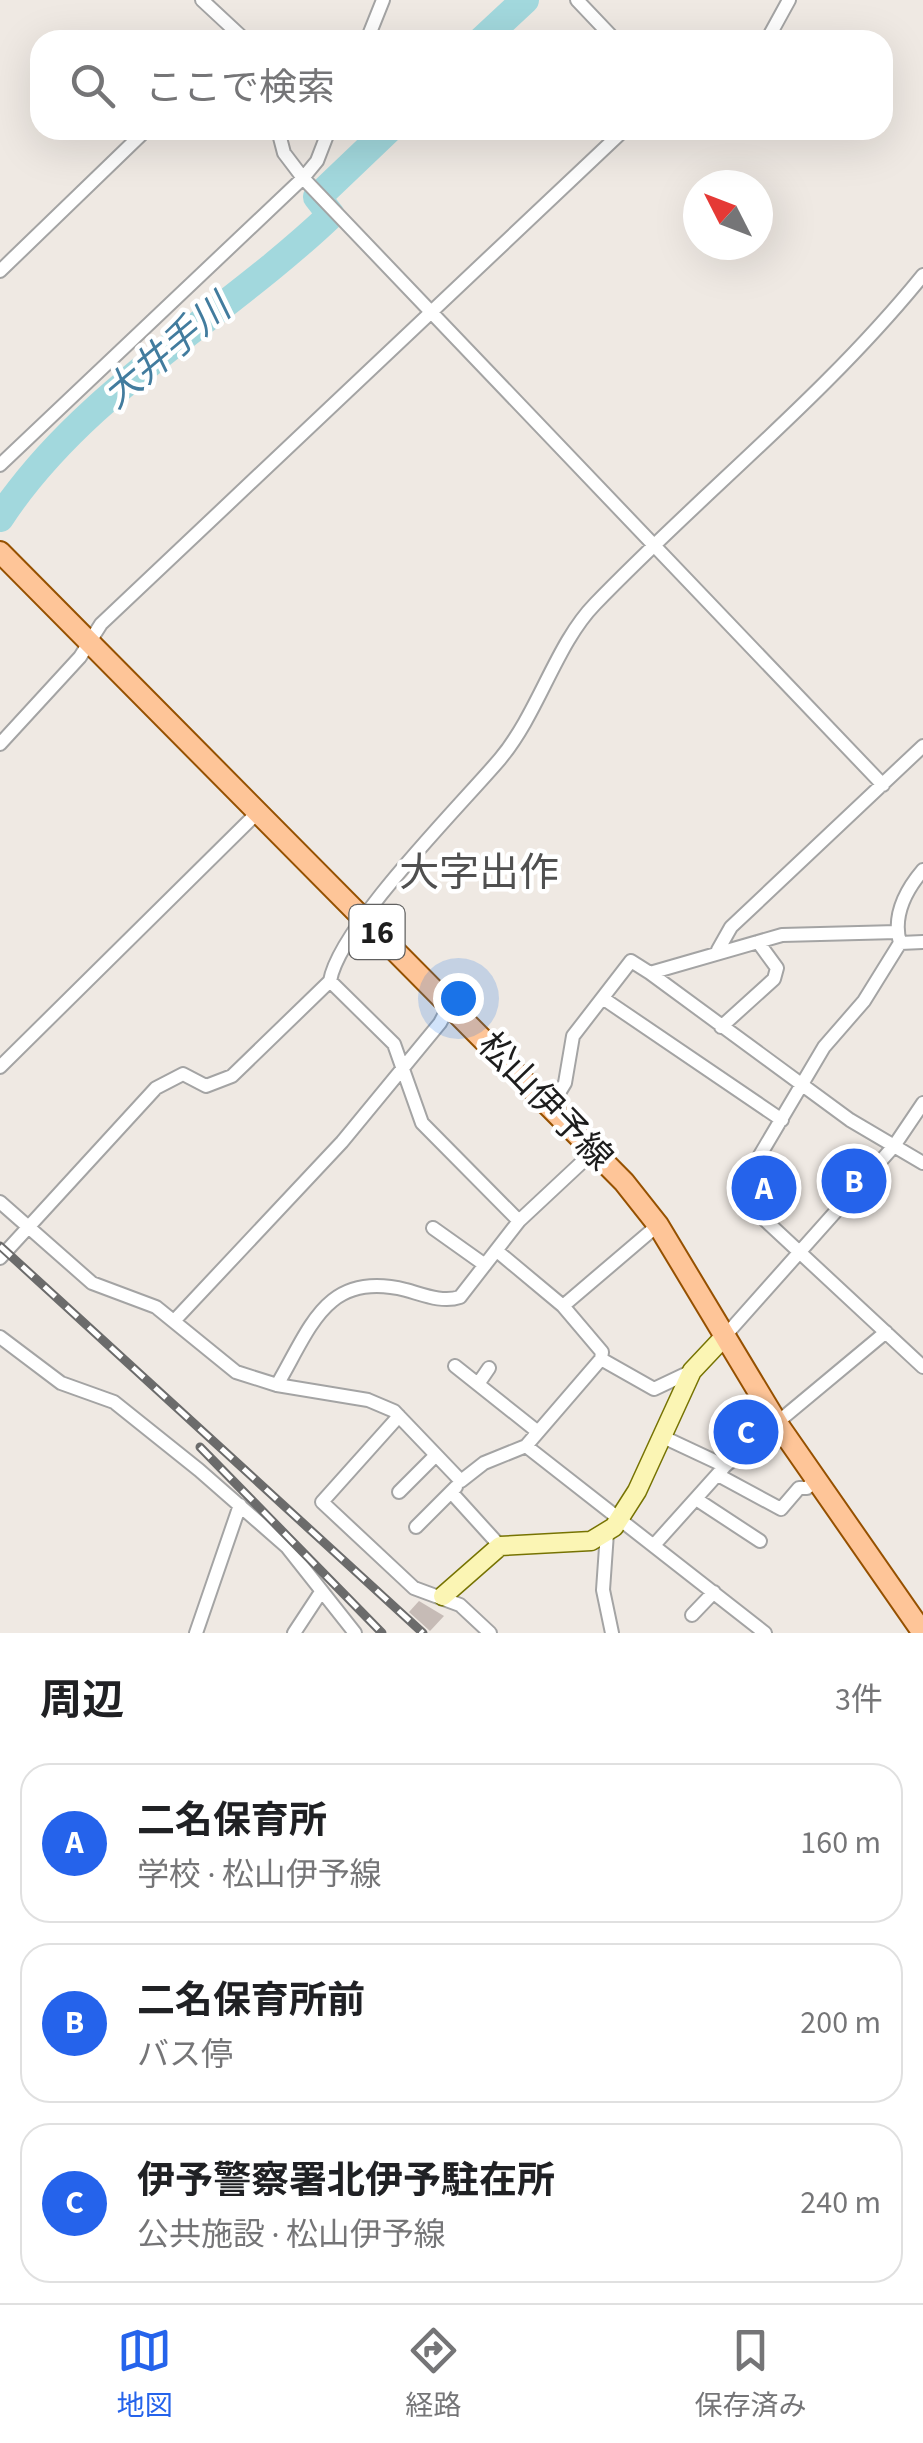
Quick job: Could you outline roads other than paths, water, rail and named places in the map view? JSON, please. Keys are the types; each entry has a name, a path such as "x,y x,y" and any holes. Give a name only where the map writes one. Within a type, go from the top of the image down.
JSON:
{"main road":[{"name":"松山伊予線","path":"0,552 595,1150 658,1225 779,1426 923,1633"},
{"path":"444,1596 500,1546 591,1541 607,1533 621,1520 692,1371 724,1337"}],"street":[{"path":"202,0 234,30"},
{"path":"370,30 383,0"},
{"path":"576,0 605,30"},
{"path":"772,30 789,0"},
{"path":"0,271 136,140"},
{"path":"281,140 284,153 303,178 430,314 883,785"},
{"path":"0,465 303,178 326,140"},
{"path":"0,744 89,644 102,624 613,140"},
{"path":"0,1258 156,1088 183,1074 219,1084 330,981 332,968 364,919 527,725 587,613 871,340 923,275"},
{"path":"718,950 731,927 923,746"},
{"path":"0,1067 258,812"},
{"path":"920,1360 736,1194 824,1047 864,1001 899,937 907,890 923,870"},
{"path":"650,973 718,950 782,935 899,937 923,942"},
{"path":"721,1027 774,978 777,968 758,942"},
{"path":"551,1106 564,1083 573,1036 630,960 804,1085 923,1163"},
{"path":"330,981 394,1044 400,1071 422,1123 476,1174 492,1199 519,1221"},
{"path":"604,999 782,1120"},
{"path":"174,1321 342,1142 440,1023 450,1004"},
{"path":"724,1337 894,1146 923,1103"},
{"path":"277,1385 322,1309 338,1294 380,1284 452,1300 460,1297 519,1221 595,1150"},
{"path":"0,1202 92,1282 156,1307 236,1372 277,1385 368,1400 399,1416 436,1454 500,1546"},
{"path":"563,1306 658,1225"},
{"path":"433,1228 485,1265"},
{"path":"416,1527 484,1462 526,1446 601,1359 602,1352 563,1306 498,1251"},
{"path":"655,1544 722,1470 779,1426 886,1332"},
{"path":"0,1336 62,1383 114,1402 240,1505 287,1547 355,1633"},
{"path":"601,1359 654,1389 692,1371"},
{"path":"455,1366 538,1432"},
{"path":"478,1384 489,1368"},
{"path":"399,1416 322,1502 414,1588 444,1596 490,1633"},
{"path":"662,1436 780,1509 799,1488 807,1488 815,1480"},
{"path":"526,1446 765,1633"},
{"path":"399,1492 436,1454"},
{"path":"696,1499 760,1540"},
{"path":"196,1633 240,1505"},
{"path":"607,1533 604,1590 612,1633"},
{"path":"294,1633 321,1592"},
{"path":"692,1615 714,1592"}],"waterway":[{"name":"大井手川","path":"493,30 525,0"},
{"name":"大井手川","path":"323,192 378,140"},
{"name":"大井手川","path":"0,518 33,473 71,432 331,215 317,197"}],"railway":[{"path":"0,1246 423,1633"},
{"path":"200,1447 382,1633"}],"place":[{"name":"二名保育所前","path":"854,1181"},
{"name":"二名保育所","path":"764,1188"},
{"name":"伊予警察署北伊予駐在所","path":"746,1432"}],"district":[{"name":"大字出作","path":"479,872"}]}
